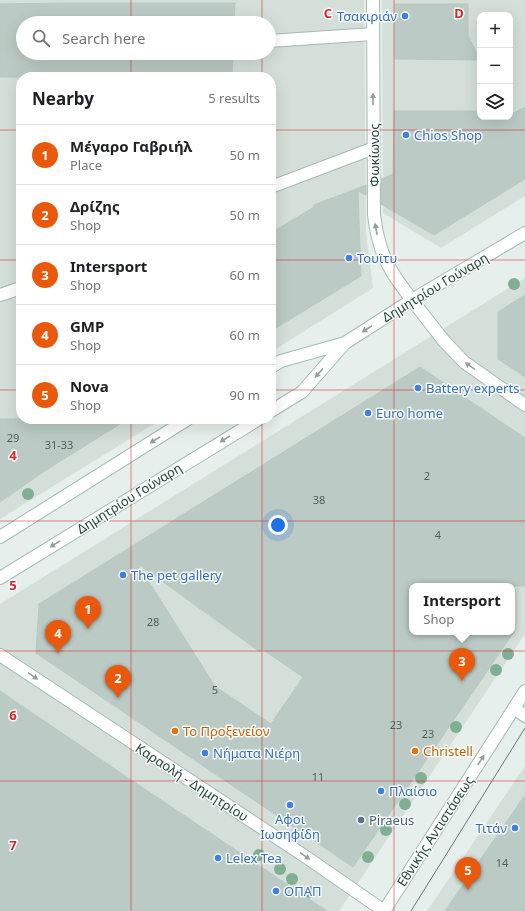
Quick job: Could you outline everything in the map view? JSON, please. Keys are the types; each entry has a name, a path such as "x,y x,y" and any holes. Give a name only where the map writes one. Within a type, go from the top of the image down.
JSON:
{"main road":[{"name":"Φωκίωνος","path":"373,0 374,214 380,246 394,276 444,341 464,362 525,405"},
{"path":"276,41 373,34"},
{"path":"276,184 374,148"},
{"name":"Δημητρίου Γούναρη","path":"276,408 302,392 345,343 412,300 525,233"},
{"path":"0,295 16,290"},
{"name":"Δημητρίου Γούναρη","path":"276,364 281,361 345,343"},
{"path":"0,537 180,424"},
{"name":"Δημητρίου Γούναρη","path":"0,578 250,424"},
{"name":"Καραολή - Δημητρίου","path":"0,655 306,857 384,911"},
{"name":"Εθνικής Αντιστάσεως","path":"384,911 525,691"},
{"path":"514,708 525,716"}],"shaded area":[{"path":"0,0 364,0 366,233 373,288 276,349 276,72 16,72 16,424 154,424 0,519"},
{"path":"382,0 525,0 525,196 441,248 383,213"},
{"path":"525,278 525,634 339,911 0,911 0,604"},
{"path":"525,766 525,911 427,911"}],"building":[{"path":"235,3 234,16 16,16 16,60 233,60 232,72 16,72 16,77 0,77 0,4"},
{"path":"395,4 468,4 468,35 477,54 477,60 395,59"},
{"path":"525,107 525,179 434,235 381,204 381,179 393,174 394,111 477,111 477,120 513,120 513,113"},
{"path":"366,185 366,195 358,191 361,276 276,328 276,230 314,207 314,205"},
{"path":"525,295 525,377 498,359 498,312"},
{"path":"420,367 525,438 525,586 515,586 515,583 409,583 409,635 512,635 353,867 36,653 39,604","holes":["137,563 260,652 262,649 303,677 271,724 216,688"]},
{"path":"0,419 16,419 16,424 120,424 46,470 0,502"},
{"path":"0,691 137,784 327,911 0,911"},
{"path":"525,795 525,911 445,911 498,834"}],"tram line":[{"path":"411,911 525,728"}],"place":[{"name":"Τσακιριάν","path":"405,16"},
{"name":"Chios Shop","path":"406,135"},
{"name":"Τουϊτυ","path":"349,258"},
{"name":"Battery experts","path":"418,388"},
{"name":"Euro home","path":"368,413"},
{"name":"The pet gallery","path":"123,575"},
{"name":"Μέγαρο Γαβριήλ","path":"88,629"},
{"name":"GMP","path":"58,653"},
{"name":"Intersport","path":"462,681"},
{"name":"Δρίζης","path":"118,698"},
{"name":"Το Προξενείον","path":"175,731"},
{"name":"Christell","path":"415,751"},
{"name":"Νήματα Νιέρη","path":"205,753"},
{"name":"Πλαίσιο","path":"381,791"},
{"name":"Αφοι Ιωσηφίδη","path":"290,805"},
{"name":"Piraeus","path":"361,820"},
{"name":"Τιτάν","path":"515,828"},
{"name":"Lelex Tea","path":"218,858"},
{"name":"Nova","path":"468,890"},
{"name":"ΟΠΑΠ","path":"276,891"}]}
